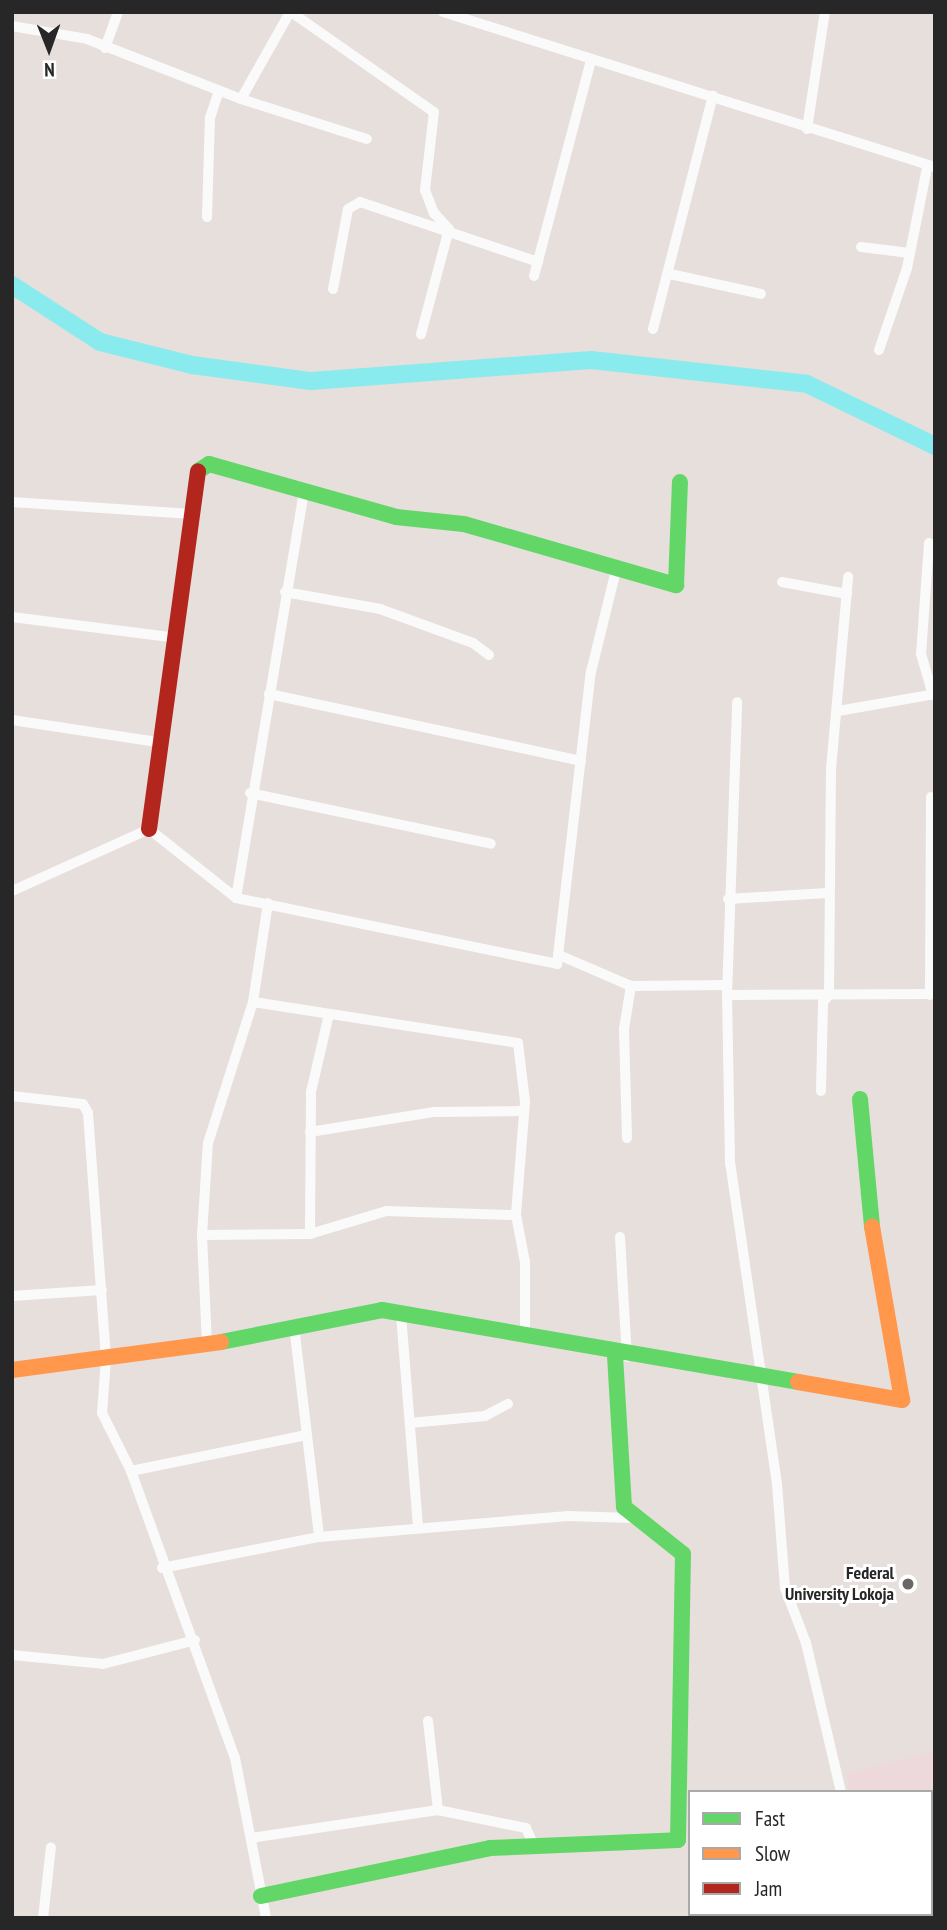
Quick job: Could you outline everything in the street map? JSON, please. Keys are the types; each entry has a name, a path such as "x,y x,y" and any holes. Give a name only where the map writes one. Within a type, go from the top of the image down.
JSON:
{"street":[{"path":"105,48 118,12"},
{"path":"241,99 291,12 434,112 425,190 433,213 449,229"},
{"path":"443,12 931,167 910,253 879,351"},
{"path":"807,129 825,12"},
{"path":"12,26 105,48 218,94 367,139"},
{"path":"534,276 591,61"},
{"path":"207,217 210,118 218,94"},
{"path":"653,329 670,274 713,96"},
{"path":"333,289 348,209 360,202 449,229 538,262"},
{"path":"421,334 449,229"},
{"path":"861,247 910,253"},
{"path":"670,274 761,294"},
{"path":"149,829 157,742 178,638 198,471 209,464 295,484 303,492 396,517 464,524 618,566 676,585 680,482"},
{"path":"236,898 250,793 303,492"},
{"path":"12,502 192,514"},
{"path":"838,710 934,695 921,654 929,543"},
{"path":"149,829 236,898 557,964 591,672 618,566"},
{"path":"821,1091 823,1002 829,995 827,893 848,576"},
{"path":"782,582 847,594"},
{"path":"285,592 380,609 473,643 489,656"},
{"path":"12,617 178,638"},
{"path":"269,694 580,761"},
{"path":"737,702 728,899 730,1163 762,1380 785,1588 806,1643 841,1790"},
{"path":"12,720 157,742"},
{"path":"250,793 491,844"},
{"path":"559,955 631,986 829,995 933,995 931,797"},
{"path":"12,891 149,829"},
{"path":"728,899 827,893"},
{"path":"206,1345 202,1235 208,1143 253,1002 268,903"},
{"path":"627,1138 624,1029 631,986"},
{"path":"253,1002 519,1043 524,1111 516,1215 525,1262 525,1335"},
{"path":"310,1234 311,1092 329,1014"},
{"path":"12,1096 83,1104 88,1113 106,1359 102,1413 131,1471 162,1568 195,1640 235,1758 266,1918"},
{"path":"12,1370 206,1345 382,1310 525,1335 621,1356 762,1380 902,1399 864,1179 860,1099"},
{"path":"310,1132 434,1112 524,1111"},
{"path":"202,1235 310,1234 386,1212 516,1215"},
{"path":"261,1896 394,1864 533,1844 684,1841 683,1554 631,1518 624,1507 620,1237"},
{"path":"12,1296 102,1290"},
{"path":"401,1315 418,1527"},
{"path":"294,1326 319,1537"},
{"path":"410,1423 485,1416 508,1404"},
{"path":"131,1471 306,1435"},
{"path":"162,1568 319,1537 418,1527 631,1518"},
{"path":"12,1655 103,1664 195,1640"},
{"path":"428,1721 438,1810"},
{"path":"251,1838 438,1810 526,1828 533,1844"},
{"path":"43,1918 51,1847"}],"shaded area":[{"path":"935,1751 935,1903 933,1790 850,1790 847,1773"}],"waterway":[{"path":"12,285 100,342 192,365 311,381 591,360 807,384 935,446"}],"traffic: fast":[{"path":"198,471 209,464 396,517 464,524 676,585 680,482"},
{"path":"860,1099 872,1227"},
{"path":"221,1342 382,1310 798,1382"},
{"path":"261,1896 490,1848 678,1840 683,1554 624,1507 615,1355"}],"traffic: slow":[{"path":"798,1382 902,1400 872,1227"},
{"path":"12,1370 221,1342"}],"traffic: jam":[{"path":"149,829 198,471"}],"place":[{"name":"Federal University Lokoja","path":"908,1584"}]}
